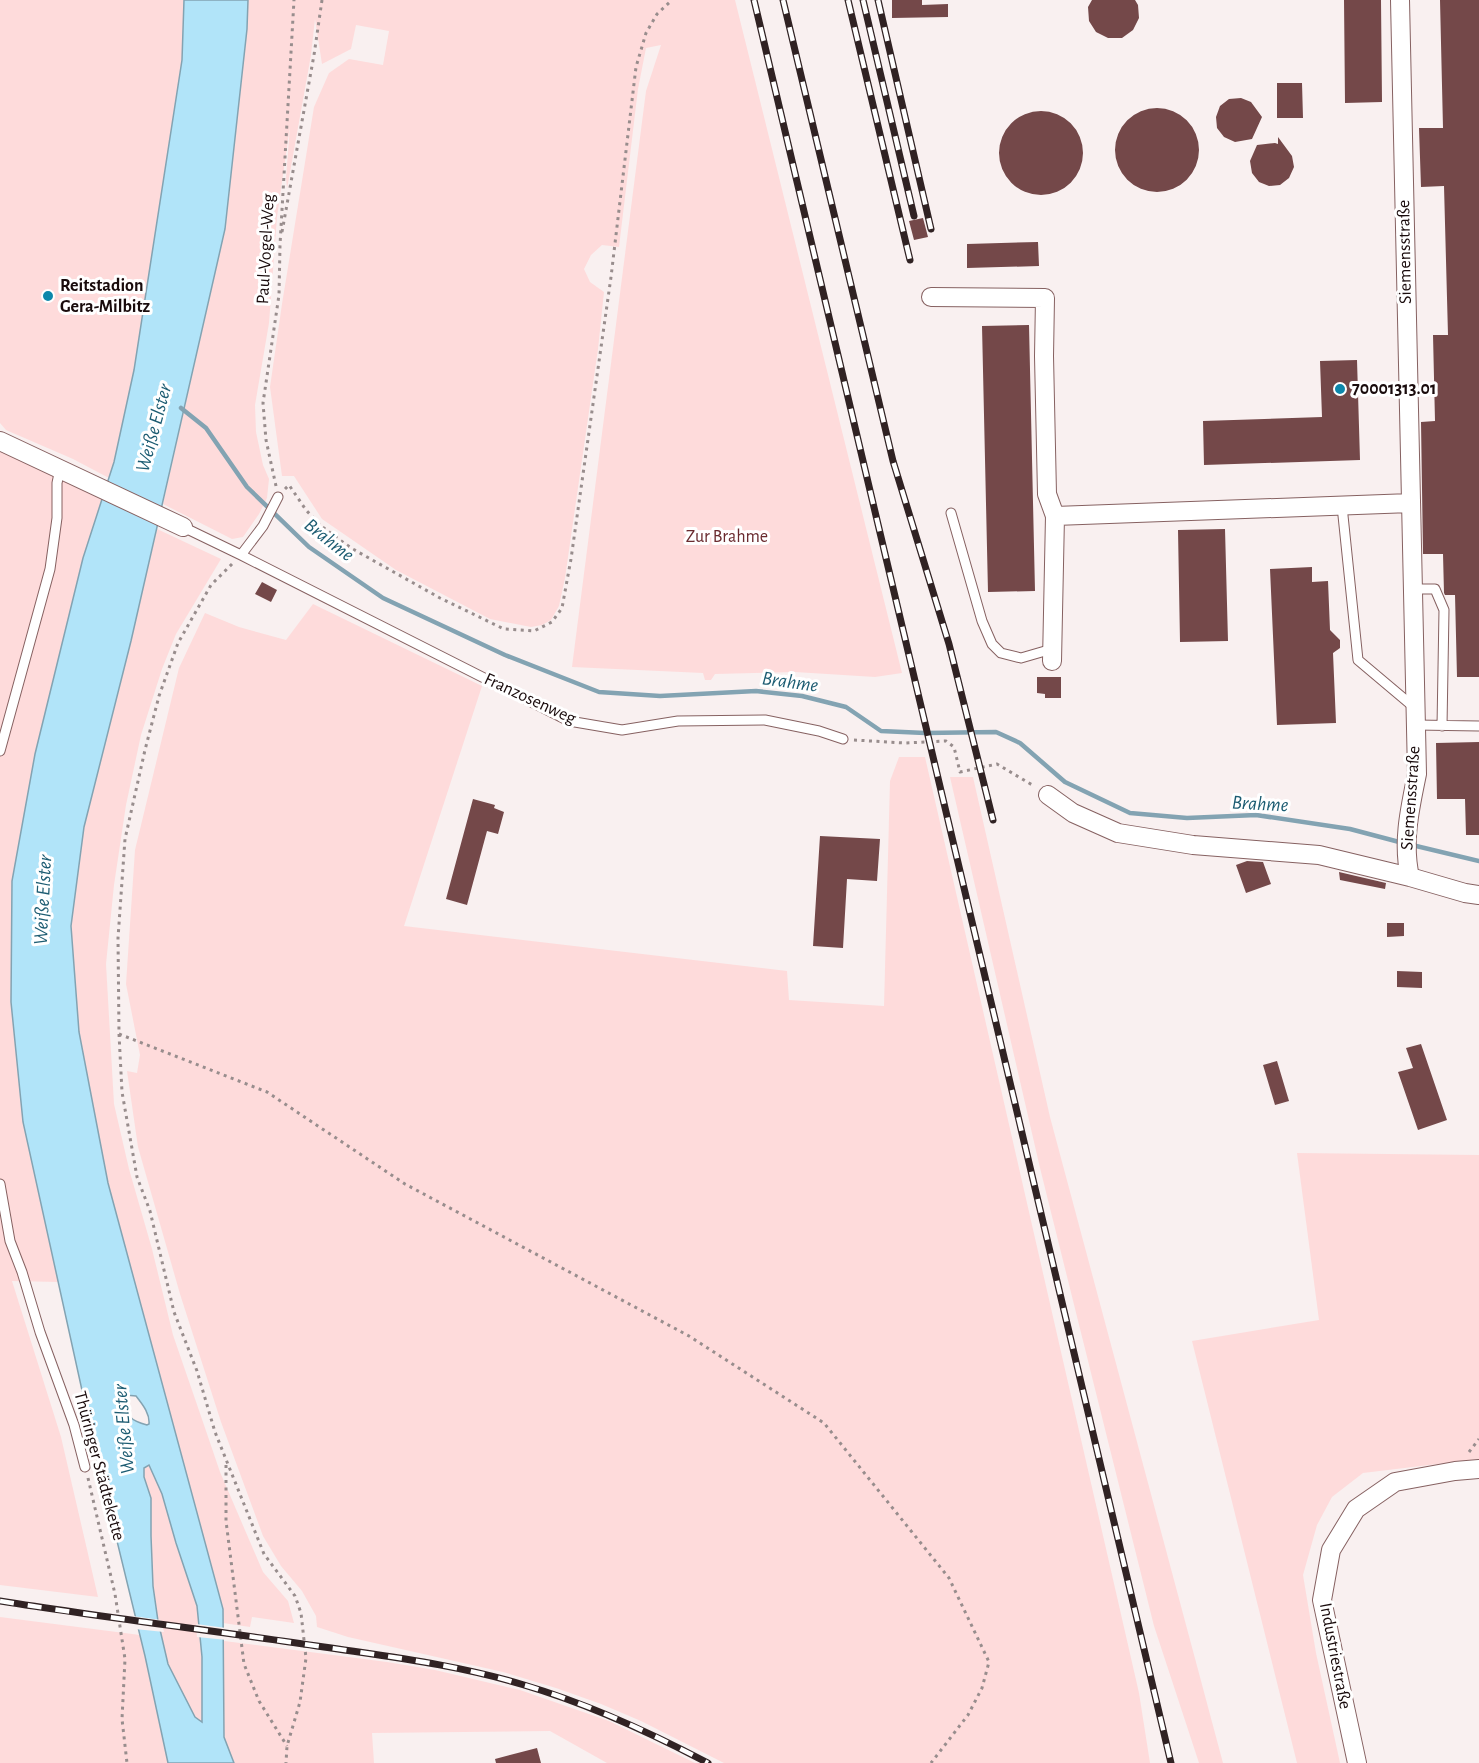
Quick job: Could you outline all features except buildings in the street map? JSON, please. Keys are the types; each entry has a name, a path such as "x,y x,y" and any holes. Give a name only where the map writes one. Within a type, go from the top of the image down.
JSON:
{"street":[{"name":"Siemensstraße","path":"1400,0 1417,774 1407,827 1408,871"},
{"path":"931,297 1045,298 1047,494 1055,516 1052,655"},
{"path":"0,441 183,527"},
{"path":"1055,516 1411,503"},
{"path":"1048,795 1072,813 1118,833 1193,845 1319,855 1408,871 1465,893 1479,895"},
{"name":"Industriestraße","path":"1357,1763 1322,1600 1331,1550 1356,1509 1395,1482 1479,1469"}],"lane":[{"path":"0,751 50,569 57,518 57,483 60,469"},
{"path":"242,555 264,526 278,496"},
{"path":"1342,506 1358,660 1415,717 1442,726 1479,726"},
{"path":"951,513 982,621 992,644 1000,653 1021,658 1052,655"},
{"name":"Franzosenweg","path":"183,527 569,721 622,730 678,721 765,720 819,730 843,739"},
{"path":"1413,589 1435,589 1444,610 1442,726"},
{"name":"Thüringer Städtekette","path":"0,1184 10,1241 43,1342 74,1425 85,1467"}],"path":[{"name":"Paul-Vogel-Weg","path":"278,496 266,440 263,403 279,295 294,0"},
{"path":"280,245 322,0"},
{"path":"278,496 289,485 306,510 321,526 351,548 440,598 504,629 534,632 552,622 562,608 572,548 611,277 636,67 646,33 657,14 672,0"},
{"path":"242,555 211,585 178,643 159,696 144,750 125,839 118,938 119,1034 122,1092 137,1177 150,1211 174,1311 226,1463 264,1554 295,1596 301,1613 306,1658 300,1702 287,1746 286,1763"},
{"path":"843,739 905,743 946,741 954,747 960,772 997,764 1048,795"},
{"path":"119,1034 267,1092 405,1184 689,1336 824,1423 949,1578 989,1662 982,1688 968,1715 931,1763"},
{"path":"226,1463 226,1521 244,1664 260,1701 287,1746"},
{"name":"Thüringer Städtekette","path":"85,1467 115,1594 125,1659 122,1719 127,1763"}],"green space":[{"name":"Reitstadion Gera-Milbitz","path":"0,0 184,0 182,60 134,370 109,478 73,459 6,430 0,423"},
{"name":"Zur Brahme","path":"248,0 735,0 902,673 875,677 795,672 715,674 711,680 705,680 703,673 572,667 646,91 661,45 646,48 638,89 619,247 602,245 591,255 584,269 590,282 604,292 565,578 559,606 551,620 531,627 490,619 396,570 322,519 294,476 282,476 270,387 314,107 329,73 349,59 383,65 389,31 356,25 351,49 322,64 315,19 311,55 287,189 290,126 277,217 269,323 255,405 256,432 263,465 269,479 267,498 243,537 232,539 163,504 225,229 247,29"},
{"path":"0,448 53,472 102,499 83,558 35,754 12,881 11,1002 23,1122 59,1282 12,1281 61,1437 98,1597 0,1585"},
{"path":"157,529 221,559 176,634 162,669 141,735 126,805 114,885 106,964 114,1104 173,1335 220,1472 263,1572 288,1601 294,1623 252,1617 250,1627 223,1623 223,1609 108,1183 79,1032 71,926 84,827"},
{"path":"313,604 482,686 404,926 787,971 789,1000 884,1006 890,781 899,757 925,757 1139,1693 1150,1763 724,1763 641,1721 556,1688 503,1672 348,1637 317,1627 316,1616 302,1591 281,1566 263,1536 221,1422 180,1294 138,1147 127,1071 137,1073 140,1055 126,984 135,850 179,668 205,613 239,627 286,640"},
{"path":"950,777 973,777 1050,1117 1223,1763 1199,1763 1154,1626 1040,1168"},
{"path":"1297,1153 1479,1155 1479,1459 1363,1473 1332,1497 1317,1525 1303,1575 1316,1653 1340,1763 1297,1763 1192,1341 1319,1320"},
{"path":"150,1465 162,1494 197,1606 202,1657 202,1722 195,1717 168,1664 158,1621 153,1586 151,1498 144,1477 144,1468"},
{"path":"0,1617 140,1635 168,1763 0,1763"},
{"path":"224,1641 387,1662 435,1670 520,1690 609,1721 695,1763 607,1763 550,1731 372,1733 374,1763 233,1763 224,1737"}],"water":[{"name":"Weiße Elster","path":"184,0 248,0 247,29 225,229 131,641 84,827 71,926 79,1032 108,1183 223,1609 224,1737 234,1763 168,1763 145,1656 98,1463 23,1122 11,1002 12,881 35,754 83,558 114,462 134,370 182,60","holes":["125,1395 136,1396 147,1412 149,1424 131,1417","149,1465 162,1494 197,1606 202,1657 202,1722 195,1717 168,1664 158,1621 153,1586 151,1498 144,1477 144,1468"]}],"pier":[{"path":"132,1616 161,1620 164,1632 135,1629"},
{"path":"196,1624 226,1628 227,1640 197,1637"}],"waterway":[{"name":"Brahme","path":"181,408 206,428 247,487 309,547 383,598 505,655 599,692 660,696 756,691 802,696 846,707 881,731 996,732 1020,743 1065,782 1130,813 1187,818 1256,815 1350,829 1403,843"},
{"name":"Brahme","path":"1412,845 1479,861"}],"railway":[{"path":"754,0 1171,1763"},
{"path":"783,0 893,461 949,644 993,820"},
{"path":"848,0 910,260"},
{"path":"863,0 914,216"},
{"path":"878,0 931,229"},
{"path":"0,1601 374,1654 475,1672 548,1693 595,1710 708,1763"}],"place":[{"name":"Reitstadion Gera-Milbitz","path":"48,296"},
{"name":"70001313.01","path":"1340,389"}]}
